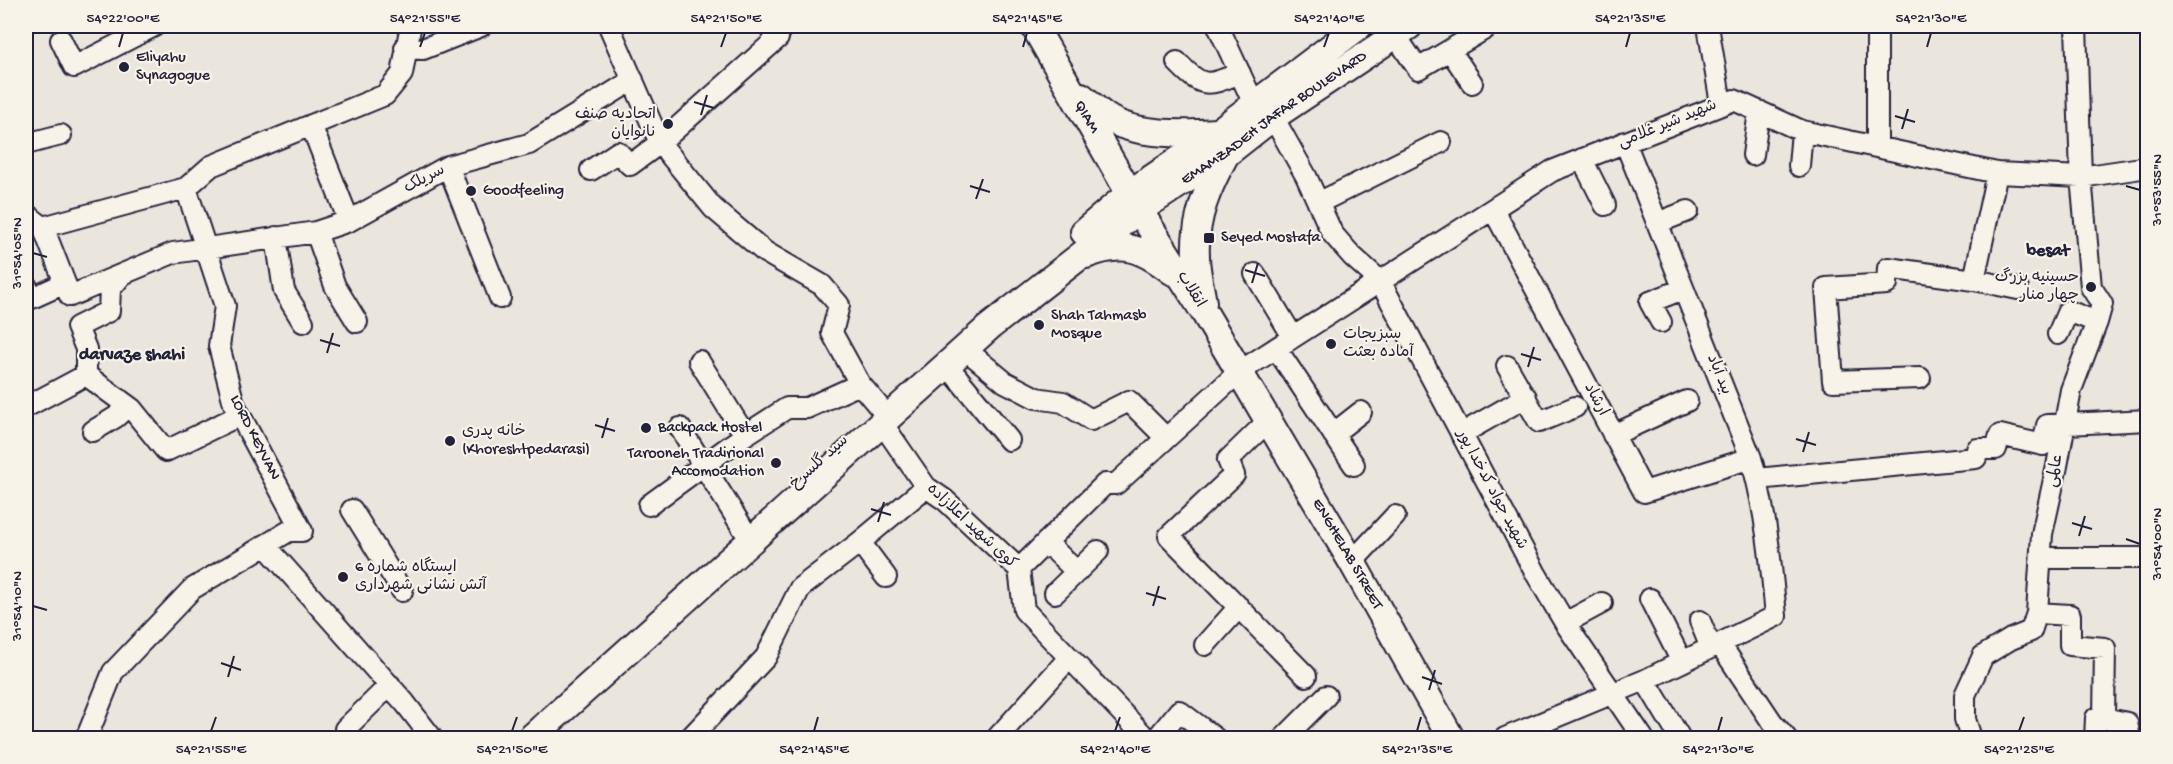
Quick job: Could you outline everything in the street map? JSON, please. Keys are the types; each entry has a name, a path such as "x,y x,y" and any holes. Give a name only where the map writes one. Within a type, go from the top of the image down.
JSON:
{"main road":[{"name":"QIAM","path":"1034,26 1134,202"},
{"name":"EMAMZADEH JAFAR BOULEVARD","path":"1134,202 1264,111 1359,26"},
{"name":"EMAMZADEH JAFAR BOULEVARD","path":"1264,111 1402,31"},
{"path":"1070,87 1111,120 1144,130 1185,134 1214,148 1210,183 1198,217 1196,257 1204,312"},
{"name":"سید گلسرخ","path":"531,738 577,690 744,530 1075,260 1134,202"},
{"name":"سید گلسرخ","path":"609,660 882,416 981,319 1134,202"},
{"name":"انقلاب","path":"1134,202 1239,372"},
{"path":"1075,260 1106,248 1136,249 1157,260 1183,280"},
{"name":"ENGHELAB STREET","path":"1239,372 1352,562 1451,738"},
{"name":"سید گلسرخ","path":"514,738 577,690"}],"street":[{"path":"61,40 74,67 154,26"},
{"path":"43,227 186,188 211,166 385,95 402,74 410,29 407,26"},
{"path":"405,48 423,49 481,26"},
{"path":"609,26 660,142"},
{"path":"1218,26 1240,73 1306,176 1332,232 1352,256 1380,281"},
{"path":"1708,26 1721,104"},
{"path":"1877,26 1877,147"},
{"name":"عالمی","path":"2037,613 2042,534 2071,390 2102,304 2091,287 2081,177 2076,26"},
{"path":"1402,31 1418,69 1485,29"},
{"path":"591,170 618,152 630,165 660,142 773,32"},
{"path":"1450,50 1472,83"},
{"path":"1177,62 1194,79 1214,84 1240,73"},
{"name":"سریلک","path":"65,283 70,297 173,253 316,232 349,221 448,166 529,144 633,80"},
{"name":"شهید شیر غلامی","path":"1019,569 1105,484 1116,484 1239,372 1552,171 1734,99 1802,131 1997,172 2081,177 2148,167"},
{"path":"1753,155 1759,111"},
{"path":"310,126 349,221"},
{"path":"1798,166 1802,131"},
{"path":"26,144 62,135"},
{"name":"کوی شهید اعلازاده","path":"660,142 713,208 765,252 822,285 839,305 832,333 926,488 945,500 1019,569 1024,610 1146,738"},
{"path":"1318,203 1442,142"},
{"name":"بید آباد","path":"1624,142 1751,458 1768,539 1776,616 1715,646"},
{"path":"1582,159 1605,205"},
{"path":"448,166 500,298"},
{"path":"1974,280 1997,172"},
{"name":"LORD KEYVAN","path":"85,738 113,672 192,589 289,531 302,531 234,404 219,346 225,306 186,188"},
{"name":"ارشاد","path":"1493,209 1644,492 1751,458"},
{"path":"1657,223 1688,211"},
{"path":"26,214 43,227 65,283 32,298 26,285"},
{"path":"316,232 335,286 357,322"},
{"path":"276,237 284,291 303,322"},
{"path":"1920,378 1833,381 1826,288 1887,284 1888,268 1974,280 2018,289"},
{"path":"86,375 86,349 77,327 109,311 110,289 122,274"},
{"path":"1255,274 1285,342 1333,434 1354,465"},
{"name":"شهید جواد کدخدا پور","path":"1380,281 1535,572 1565,623 1643,738"},
{"path":"1661,322 1650,302 1683,289"},
{"path":"2058,334 2068,311 2097,322"},
{"path":"956,357 1036,398 1063,402 1091,420 1129,401 1166,438"},
{"path":"956,357 1009,440"},
{"path":"699,361 745,435"},
{"path":"1507,366 1539,422 1575,407"},
{"path":"86,375 128,406 166,451 240,415"},
{"path":"26,407 86,375"},
{"path":"649,505 745,435 787,408 807,408 861,384"},
{"path":"1461,434 1526,397"},
{"path":"1613,435 1687,401"},
{"path":"93,431 116,417 128,406"},
{"path":"1333,434 1361,412"},
{"path":"1757,479 1976,458 1977,449 1996,450 2000,435 2043,445 2047,425 2148,420"},
{"path":"1269,421 1228,460 1234,475 1169,536 1306,676"},
{"path":"680,428 744,530"},
{"path":"690,738 766,657 800,588 926,488"},
{"path":"352,510 402,591"},
{"path":"1352,562 1395,516"},
{"path":"860,542 886,577"},
{"path":"1047,542 1077,572"},
{"path":"265,545 390,685 432,738"},
{"path":"1055,593 1098,551"},
{"path":"2041,558 2148,558"},
{"path":"1650,599 1682,662"},
{"path":"1565,623 1602,603"},
{"path":"1205,645 1239,607"},
{"path":"1971,738 1965,719 1965,695 1983,656 2011,639 2031,631 2037,613 2070,615 2070,645 2105,648 2104,718"},
{"path":"1700,621 1715,646 1786,738"},
{"path":"1505,738 1645,680 1715,646"},
{"path":"997,738 1069,658"},
{"path":"1645,680 1680,738"},
{"path":"345,729 390,685"},
{"path":"1284,738 1326,696"},
{"path":"1157,738 1179,711 1215,738"},
{"path":"2095,738 2096,718 2127,723 2130,738"}],"place":[{"name":"Eliyahu Synagogue","path":"124,67"},
{"name":"اتحادیه صنف نانوایان","path":"668,124"},
{"name":"Goodfeeling","path":"471,191"},
{"name":"Seyed Mostafa","path":"1209,238"},
{"name":"حسینیه بزرگ چهار منار","path":"2091,287"},
{"name":"Shah Tahmasb Mosque","path":"1039,325"},
{"name":"سبزیجات آماده بعثت","path":"1331,344"},
{"name":"Backpack Hostel","path":"646,428"},
{"name":"خانه پدری (Khoreshtpedarasi)","path":"450,441"},
{"name":"Tarooneh Tradirional Accomodation","path":"776,463"},
{"name":"ایستگاه شماره 6 آتش نشانی شهرداری","path":"343,577"}],"district":[{"name":"besat","path":"2048,251"},
{"name":"darvaze shahi","path":"132,355"}]}
